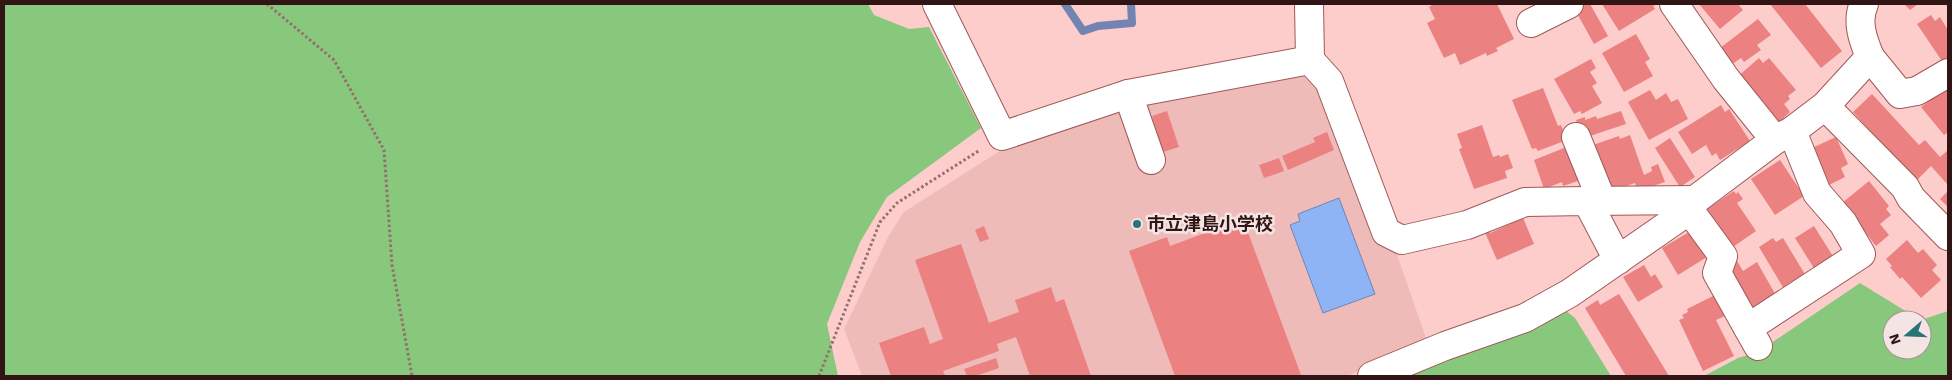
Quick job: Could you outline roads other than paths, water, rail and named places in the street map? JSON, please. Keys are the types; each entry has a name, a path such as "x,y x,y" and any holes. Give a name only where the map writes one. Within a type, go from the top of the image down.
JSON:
{"street":[{"path":"937,4 1002,136 1128,94 1310,60"},
{"path":"1309,4 1310,60 1329,81 1386,232 1393,237 1402,240 1467,225 1525,202 1595,201 1692,204"},
{"path":"1531,23 1569,4"},
{"path":"1674,4 1726,79 1784,136 1817,193 1843,223 1861,254 1753,337 1717,274 1723,256 1692,204"},
{"path":"1864,4 1859,14 1863,40 1870,57 1900,94 1917,91 1948,73"},
{"path":"1372,376 1444,346 1525,318 1570,293 1681,216 1692,204 1825,106 1870,57"},
{"path":"1128,94 1151,160"},
{"path":"1825,106 1905,187 1911,198 1948,236"},
{"path":"1576,137 1595,201 1618,260"}],"water":[{"path":"1339,198 1375,294 1323,313 1290,225 1300,221 1298,214"}],"waterway":[{"path":"1065,4 1083,31 1098,26 1132,23 1131,4"}],"place":[{"name":"市立津島小学校","path":"1137,224"}]}
